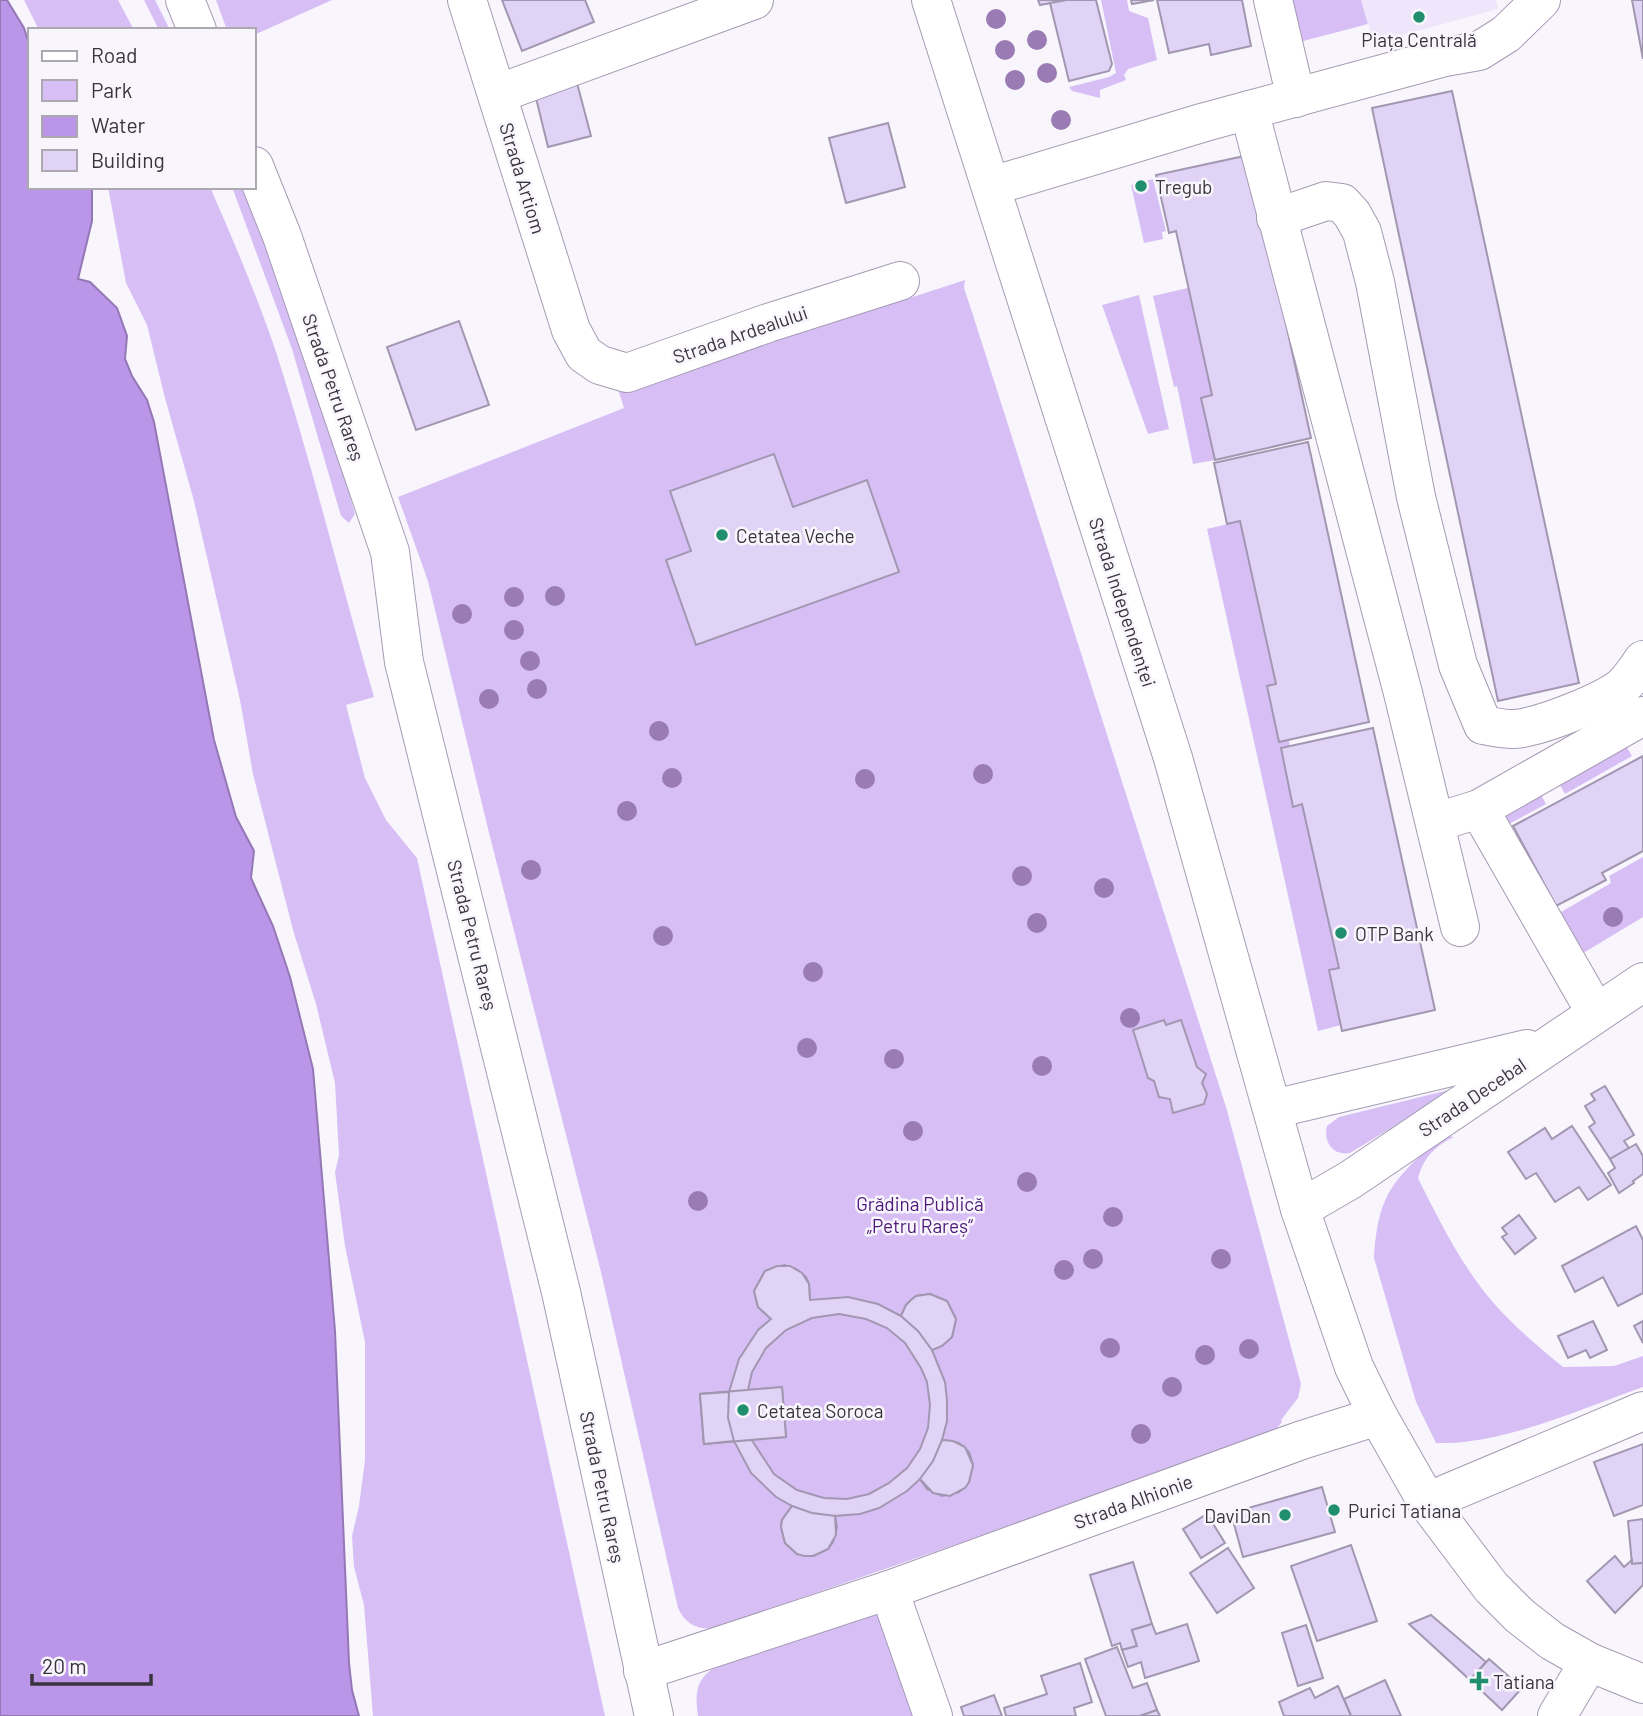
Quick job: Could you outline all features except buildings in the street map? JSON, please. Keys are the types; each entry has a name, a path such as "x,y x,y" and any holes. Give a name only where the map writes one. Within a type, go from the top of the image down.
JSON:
{"street":[{"path":"185,0 196,28"},
{"name":"Strada Artiom","path":"467,0 571,330 583,354"},
{"path":"497,94 754,0"},
{"name":"Strada Independenței","path":"931,0 1173,758 1300,1209"},
{"path":"1273,0 1296,98"},
{"path":"992,186 1249,110 1445,57 1479,51 1506,34 1541,0"},
{"path":"1249,110 1403,693 1460,927"},
{"name":"Strada Petru Rareș","path":"256,171 282,236 390,552 404,662 561,1292 653,1716"},
{"path":"1276,218 1326,201 1342,203 1362,232 1375,282 1416,497 1458,664 1483,725 1507,729 1527,727 1580,708 1620,688 1643,660"},
{"name":"Strada Ardealului","path":"583,354 600,365 627,373 768,323 900,281"},
{"path":"1435,824 1479,808 1643,716"},
{"path":"1479,808 1596,1013"},
{"name":"Strada Decebal","path":"1300,1209 1350,1180 1643,982"},
{"path":"1273,1109 1549,1044"},
{"path":"1300,1209 1354,1367 1378,1416 1427,1502 1490,1587 1520,1616 1552,1641 1589,1662 1643,1684"},
{"path":"1427,1502 1643,1411"},
{"name":"Strada Alhionie","path":"643,1671 889,1590 1302,1440 1378,1416"},
{"path":"889,1590 933,1716"},
{"path":"1557,1716 1589,1662"}],"shaded area":[{"name":"Piața Centrală","path":"1361,0 1496,0 1498,9 1374,43"}],"green space":[{"path":"24,0 118,0 133,28 38,28"},
{"path":"144,0 155,0 169,28 158,28"},
{"path":"216,0 332,0 256,34 256,28 226,28"},
{"path":"1101,0 1127,0 1129,11 1148,18 1157,60 1128,69 1124,75 1126,80 1100,90 1100,98 1072,91 1069,87 1116,73"},
{"path":"1283,0 1361,0 1368,24 1292,44"},
{"path":"1153,179 1166,231 1162,232 1163,239 1144,243 1131,185"},
{"path":"108,189 211,189 254,291 277,355 374,697 346,705 365,778 386,820 417,858 605,1716 373,1716 364,1605 354,1567 352,1536 365,1460 365,1342 345,1246 335,1172 339,1155 335,1083 253,774 240,700 194,501 147,325 126,283"},
{"path":"233,189 244,189 304,349 355,514 349,523 341,516 292,349"},
{"name":"Grădina Publică „Petru Rareș“","path":"965,280 964,288 1226,1107 1301,1384 1298,1398 1270,1436 717,1627 704,1628 689,1623 678,1608 601,1272 428,581 398,497 624,408 619,392 796,332 802,333"},
{"path":"1188,288 1212,395 1202,398 1215,460 1193,464 1177,386 1174,387 1153,296"},
{"path":"1139,295 1169,429 1148,434 1102,305"},
{"path":"1240,521 1276,684 1267,686 1279,742 1289,740 1290,747 1281,749 1293,806 1302,804 1339,968 1329,970 1341,1025 1318,1031 1207,529"},
{"path":"1623,741 1632,756 1565,794 1556,778"},
{"path":"1538,789 1546,804 1509,824 1556,915 1611,883 1609,876 1643,857 1643,917 1575,958 1499,814"},
{"path":"1457,1088 1350,1153 1334,1150 1328,1142 1327,1126 1339,1117"},
{"path":"1443,1135 1454,1137 1431,1153 1418,1178 1460,1256 1491,1300 1516,1327 1563,1367 1614,1366 1643,1356 1643,1387 1514,1432 1461,1442 1436,1443 1416,1402 1374,1258 1380,1216 1392,1187"},
{"path":"890,1608 927,1716 698,1716 700,1682 716,1667"}],"water":[{"path":"0,0 7,0 24,28 28,41 28,189 92,191 92,221 78,279 90,282 117,308 127,336 125,359 147,400 154,422 214,740 236,817 254,851 251,878 273,926 290,977 313,1069 335,1331 349,1663 359,1716 0,1716"}],"place":[{"name":"Piața Centrală","path":"1419,17"},
{"name":"Tregub","path":"1141,186"},
{"name":"Cetatea Veche","path":"722,535"},
{"name":"OTP Bank","path":"1341,933"},
{"name":"Cetatea Soroca","path":"743,1410"},
{"name":"Purici Tatiana","path":"1334,1510"},
{"name":"DaviDan","path":"1285,1515"},
{"name":"Tatiana","path":"1479,1681"}]}
